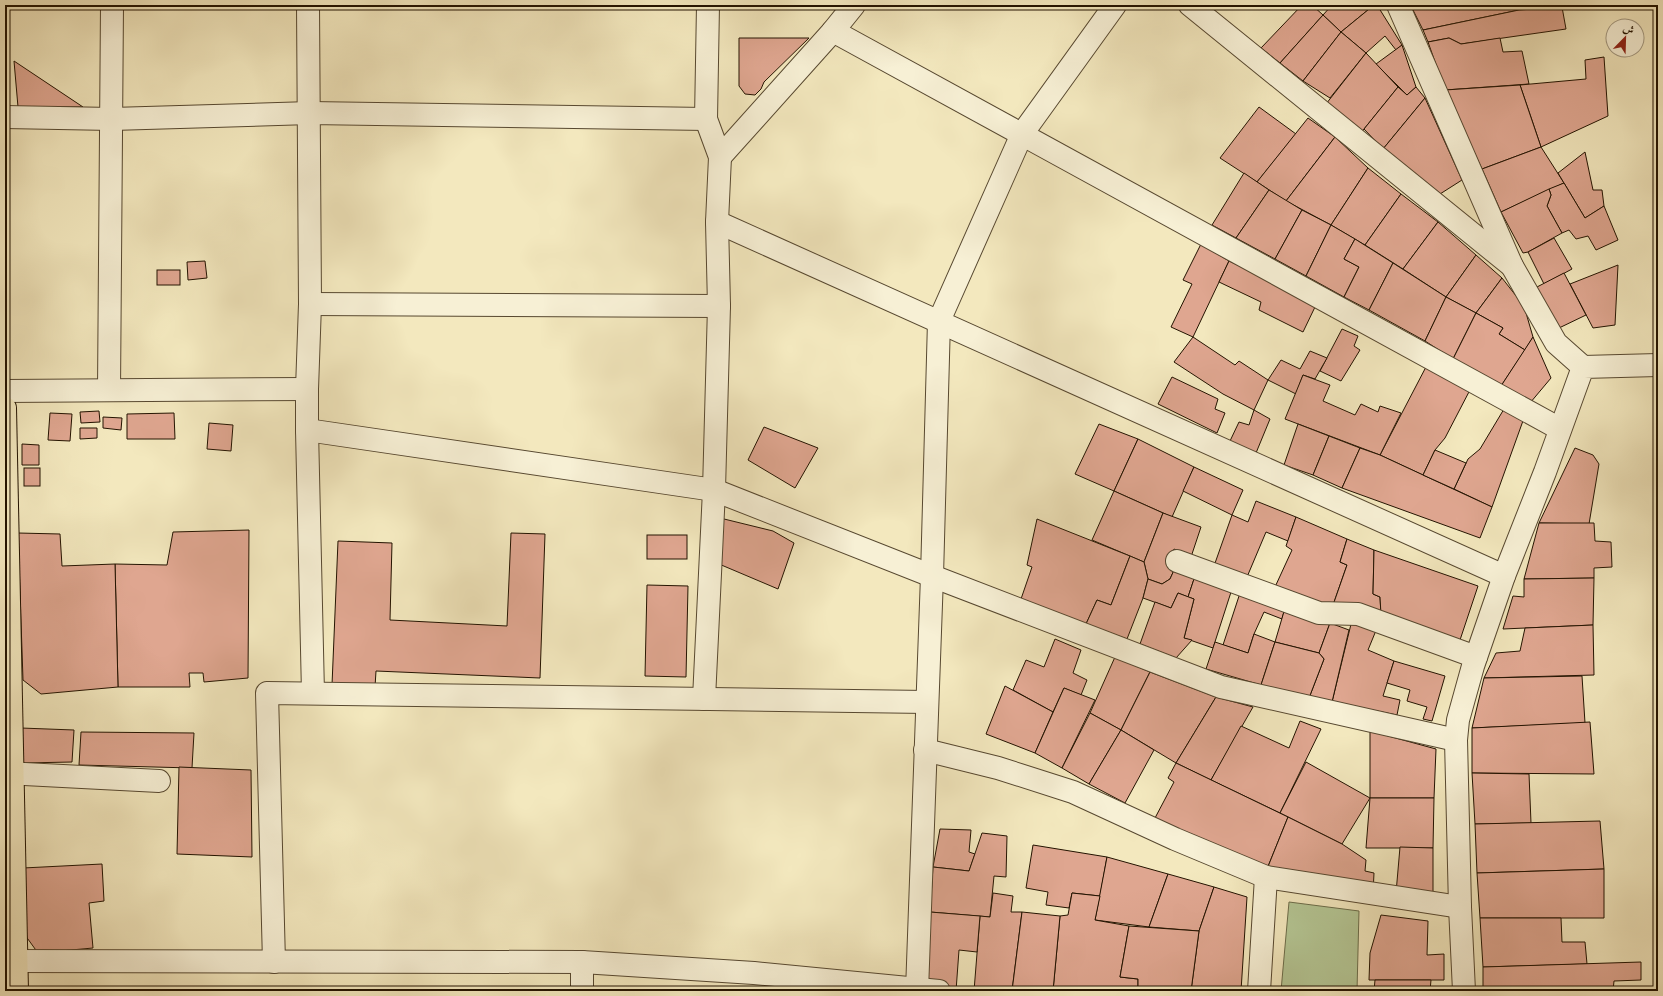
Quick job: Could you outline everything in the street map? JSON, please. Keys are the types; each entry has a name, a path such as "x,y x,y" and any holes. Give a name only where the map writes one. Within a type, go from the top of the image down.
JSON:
{"main road":[{"path":"5,408 11,961 17,991"}],"street":[{"path":"109,390 112,5"},
{"path":"308,5 310,113 310,304 307,430 313,693"},
{"path":"704,699 714,490 719,306 717,222 720,157 706,119 708,5"},
{"path":"720,157 833,31 854,5"},
{"path":"917,990 932,576 938,321 1022,134 1115,5"},
{"path":"1190,5 1512,266"},
{"path":"1398,5 1512,266 1556,343 1583,367 1658,365"},
{"path":"833,31 1560,429"},
{"path":"5,117 112,119 310,113 706,119"},
{"path":"717,222 1504,576"},
{"path":"310,304 719,306"},
{"path":"1464,991 1460,907 1456,740 1458,720 1476,657 1504,576 1545,472 1583,367"},
{"path":"5,391 307,389"},
{"path":"307,430 714,490 932,576 1221,687 1456,740"},
{"path":"1177,561 1319,613 1358,614 1476,657"},
{"path":"274,962 267,693 927,702"},
{"path":"925,750 998,768 1073,792 1175,839 1266,877 1460,907"},
{"path":"9,773 159,781"},
{"path":"1259,991 1266,877"},
{"path":"11,961 582,962 754,982 939,991"},
{"path":"582,962 582,991"}],"green space":[{"path":"1289,902 1359,911 1357,991 1281,991"}],"building":[{"path":"1302,5 1312,5 1323,15 1280,63 1261,48"},
{"path":"1332,5 1374,5 1341,32 1323,15"},
{"path":"1374,5 1377,5 1402,45 1396,50 1385,36 1366,53 1341,32"},
{"path":"1518,5 1519,10 1423,30 1411,6"},
{"path":"1562,7 1566,29 1461,44 1449,38 1428,42 1423,30 1519,10"},
{"path":"1323,15 1341,32 1303,81 1280,63"},
{"path":"1341,32 1366,53 1330,98 1303,81"},
{"path":"739,38 809,38 764,82 761,89 755,95 745,94 739,86"},
{"path":"1449,38 1461,44 1500,38 1503,52 1522,51 1529,84 1445,90 1428,42"},
{"path":"1402,45 1416,87 1407,95 1376,64"},
{"path":"1366,53 1398,87 1360,134 1326,104"},
{"path":"1604,57 1608,116 1541,147 1520,85 1586,79 1585,60"},
{"path":"14,61 83,107 18,107"},
{"path":"1520,85 1541,147 1482,169 1445,90"},
{"path":"1398,87 1407,95 1416,87 1425,98 1383,149 1364,129"},
{"path":"1425,98 1462,180 1440,194 1383,149"},
{"path":"1259,107 1296,134 1257,182 1220,158"},
{"path":"1308,118 1335,137 1286,201 1257,182"},
{"path":"1335,137 1368,168 1331,225 1286,201"},
{"path":"1541,147 1564,183 1501,212 1482,169"},
{"path":"1585,152 1593,190 1602,190 1604,206 1585,218 1558,173"},
{"path":"1368,168 1401,194 1365,245 1331,225"},
{"path":"1244,173 1269,190 1236,238 1212,225"},
{"path":"1564,183 1585,218 1604,206 1618,240 1596,250 1588,236 1576,239 1569,230 1562,233 1547,206 1551,195 1549,189"},
{"path":"1549,189 1551,195 1547,206 1562,233 1528,252 1523,253 1501,212"},
{"path":"1269,190 1302,210 1275,259 1236,238"},
{"path":"1401,194 1438,222 1403,269 1365,245"},
{"path":"1302,210 1331,225 1306,276 1275,259"},
{"path":"1438,222 1476,255 1446,297 1403,269"},
{"path":"1331,225 1355,239 1344,259 1359,267 1344,297 1306,276"},
{"path":"1554,238 1572,269 1544,284 1528,252"},
{"path":"1355,239 1393,263 1369,310 1344,297 1359,267 1344,259"},
{"path":"1201,244 1229,261 1193,337 1171,327 1192,284 1183,280"},
{"path":"1476,255 1502,278 1476,313 1446,297"},
{"path":"205,261 207,278 188,280 187,262"},
{"path":"1229,261 1269,280 1315,307 1303,332 1259,310 1261,302 1219,282"},
{"path":"1393,263 1446,297 1425,341 1369,310"},
{"path":"1618,265 1615,325 1593,328 1570,284"},
{"path":"157,270 180,270 180,285 157,285"},
{"path":"1564,273 1586,315 1559,328 1535,288"},
{"path":"1502,278 1524,306 1533,337 1525,350 1499,334 1503,328 1476,313"},
{"path":"1446,297 1476,313 1453,359 1425,341"},
{"path":"1476,313 1503,328 1499,334 1525,350 1501,386 1453,359"},
{"path":"1342,329 1358,336 1354,346 1360,350 1341,381 1320,371"},
{"path":"1193,337 1235,365 1239,361 1268,380 1254,410 1223,394 1174,362"},
{"path":"1533,337 1551,378 1530,403 1501,386"},
{"path":"1310,351 1327,358 1315,379 1303,375 1296,394 1268,380 1281,360 1300,369"},
{"path":"1427,365 1471,388 1445,438 1435,450 1423,475 1380,455"},
{"path":"1303,375 1330,385 1323,401 1355,415 1361,404 1378,412 1380,406 1401,413 1380,455 1285,419"},
{"path":"1172,377 1218,399 1215,409 1225,413 1217,433 1158,404"},
{"path":"1504,409 1524,418 1492,507 1454,489 1468,459 1480,449"},
{"path":"1254,410 1270,419 1256,453 1230,441 1239,422 1249,425"},
{"path":"99,411 100,422 81,423 80,412"},
{"path":"50,413 72,414 70,441 48,440"},
{"path":"174,413 175,439 127,439 127,414"},
{"path":"103,417 122,418 121,430 103,428"},
{"path":"209,423 233,425 231,451 207,449"},
{"path":"1099,424 1138,439 1114,491 1075,474"},
{"path":"1298,424 1329,436 1313,475 1284,465"},
{"path":"764,427 818,448 795,488 748,460"},
{"path":"80,428 97,428 97,438 80,439"},
{"path":"1329,436 1360,448 1342,488 1313,475"},
{"path":"1138,439 1194,467 1172,517 1114,491"},
{"path":"22,444 39,445 39,465 22,465"},
{"path":"1360,448 1380,455 1492,507 1480,538 1342,488"},
{"path":"1575,448 1593,455 1599,464 1589,524 1539,523"},
{"path":"1435,450 1466,463 1454,489 1423,475"},
{"path":"1194,467 1243,490 1232,515 1183,491"},
{"path":"24,468 40,468 40,486 24,486"},
{"path":"1114,491 1163,513 1144,562 1092,540"},
{"path":"1256,501 1296,517 1288,541 1266,532 1247,577 1214,566 1232,515 1248,522"},
{"path":"1163,513 1201,527 1191,557 1174,549 1168,565 1175,568 1170,579 1162,584 1148,579 1144,562"},
{"path":"1296,517 1347,539 1340,562 1347,565 1332,608 1275,587 1292,550 1286,546"},
{"path":"720,518 773,531 794,543 778,589 719,564"},
{"path":"1037,519 1130,556 1111,605 1097,600 1086,624 1021,599 1032,567 1027,565"},
{"path":"1539,523 1594,523 1595,541 1611,542 1612,567 1594,568 1594,578 1524,579"},
{"path":"249,530 248,678 204,682 203,673 189,673 190,687 118,687 115,564 167,565 173,532"},
{"path":"18,533 60,534 62,566 115,564 118,687 41,694 23,680"},
{"path":"511,533 545,534 540,678 376,671 375,687 332,685 338,541 392,543 390,620 507,626"},
{"path":"647,535 687,535 687,559 647,559"},
{"path":"1347,539 1374,550 1373,594 1380,597 1381,615 1332,608 1347,565 1340,562"},
{"path":"1374,550 1478,586 1459,643 1381,615 1380,597 1373,594"},
{"path":"1130,556 1144,562 1148,579 1143,598 1127,639 1086,624 1097,600 1111,605"},
{"path":"1175,568 1195,576 1188,597 1178,593 1171,608 1143,598 1148,579 1162,584 1170,579"},
{"path":"1195,576 1232,589 1213,648 1184,638 1194,599 1188,597"},
{"path":"1594,578 1593,625 1503,629 1513,596 1524,597 1524,579"},
{"path":"647,585 688,586 686,677 645,676"},
{"path":"1178,593 1194,599 1184,638 1192,640 1176,658 1140,644 1155,602 1171,608"},
{"path":"1240,593 1285,608 1282,619 1264,612 1254,634 1248,653 1223,645"},
{"path":"1285,608 1330,623 1319,653 1275,642"},
{"path":"1352,620 1377,628 1368,650 1394,661 1383,696 1400,700 1397,715 1332,702"},
{"path":"1330,623 1349,630 1332,702 1309,698 1324,659 1319,653"},
{"path":"1593,625 1594,675 1484,678 1496,653 1520,651 1525,628"},
{"path":"1254,634 1275,642 1261,685 1206,669 1215,642 1248,653"},
{"path":"1055,639 1081,650 1073,673 1087,680 1081,695 1064,688 1053,712 1013,690 1026,660 1044,667"},
{"path":"1275,642 1319,653 1324,659 1309,698 1261,685"},
{"path":"1115,657 1150,672 1121,730 1090,713"},
{"path":"1394,661 1445,676 1432,721 1423,719 1427,707 1407,701 1410,690 1387,683"},
{"path":"1150,672 1216,697 1176,763 1121,730"},
{"path":"1582,676 1585,723 1472,728 1484,678"},
{"path":"1005,686 1053,712 1035,753 986,734"},
{"path":"1064,688 1095,700 1062,768 1035,753"},
{"path":"1216,697 1253,707 1211,780 1176,763"},
{"path":"1090,713 1121,730 1089,784 1062,768"},
{"path":"1300,721 1321,729 1280,813 1211,780 1241,726 1289,748"},
{"path":"1590,722 1594,774 1472,773 1472,728"},
{"path":"21,728 74,730 72,762 23,763"},
{"path":"1121,730 1154,750 1125,803 1089,784"},
{"path":"1370,731 1436,749 1434,798 1370,798"},
{"path":"81,732 194,733 192,768 79,765"},
{"path":"1306,762 1370,798 1342,844 1280,813"},
{"path":"1176,763 1288,817 1265,874 1220,860 1155,818 1174,782 1168,778"},
{"path":"179,767 251,770 252,857 177,854"},
{"path":"1472,773 1529,774 1531,823 1475,824"},
{"path":"1370,798 1434,798 1433,848 1366,848"},
{"path":"1288,817 1342,844 1366,860 1365,871 1374,873 1373,893 1265,874"},
{"path":"1600,821 1604,869 1477,873 1475,824"},
{"path":"940,829 971,830 969,852 975,854 969,871 933,867"},
{"path":"982,833 1007,836 1006,877 994,876 990,917 930,912 933,867 969,871"},
{"path":"1033,845 1107,857 1100,896 1072,893 1069,908 1046,905 1048,892 1026,888"},
{"path":"1400,847 1433,848 1433,898 1396,893"},
{"path":"1107,857 1168,874 1149,927 1095,920"},
{"path":"102,864 104,901 89,903 93,948 38,953 25,935 23,868"},
{"path":"1604,869 1604,918 1480,918 1477,873"},
{"path":"1168,874 1214,887 1199,931 1149,927"},
{"path":"1214,887 1247,897 1241,991 1191,991 1199,931"},
{"path":"993,893 1013,896 1011,912 1022,912 1012,991 974,991 980,916 990,917"},
{"path":"1072,893 1100,896 1095,920 1129,926 1120,977 1138,979 1138,991 1053,991 1060,916 1068,915"},
{"path":"930,912 980,916 977,952 959,950 956,991 927,991"},
{"path":"1022,912 1060,916 1053,991 1012,991"},
{"path":"1381,915 1428,921 1427,955 1444,954 1444,980 1369,980 1370,953"},
{"path":"1480,918 1561,918 1562,942 1585,942 1587,964 1483,967"},
{"path":"1129,926 1199,931 1191,991 1138,991 1138,979 1120,977"},
{"path":"1641,962 1641,980 1614,981 1613,991 1483,990 1483,967"},
{"path":"1375,980 1431,980 1430,991 1374,991"}]}
